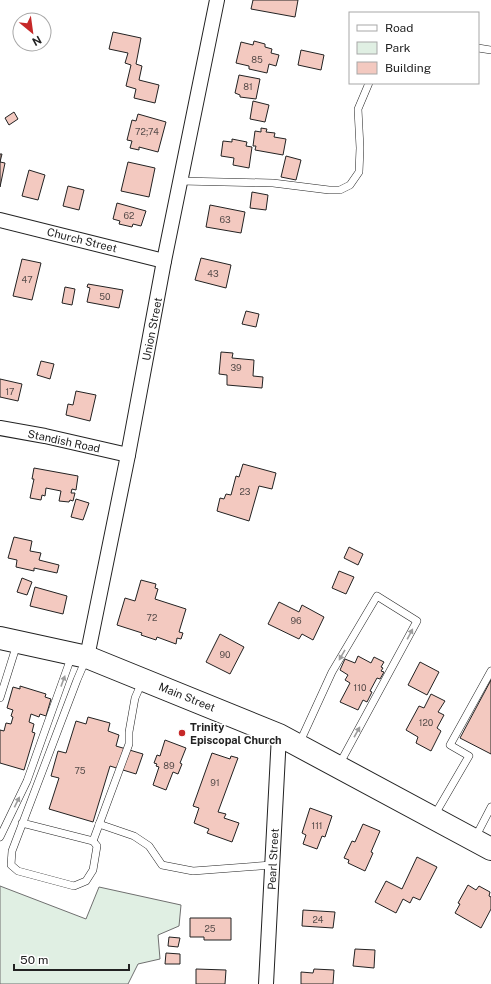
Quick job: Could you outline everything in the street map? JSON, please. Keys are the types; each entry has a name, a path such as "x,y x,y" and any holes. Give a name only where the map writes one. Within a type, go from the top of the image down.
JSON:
{"main road":[{"name":"Main Street","path":"5,640 80,656 279,734 483,845"}],"street":[{"name":"Union Street","path":"80,656 128,455 164,261 217,0"},
{"name":"Church Street","path":"0,220 164,261"},
{"name":"Standish Road","path":"0,428 45,436 128,455"},
{"name":"Pearl Street","path":"266,984 279,734"}],"lane":[{"path":"479,48 491,50"},
{"path":"181,180 273,183 334,190 340,190 350,185 359,172 360,148 358,108 370,84"},
{"path":"298,745 332,672 376,596 417,621 338,766"},
{"path":"0,698 5,640"},
{"path":"22,823 93,841 97,846 93,870 86,881 74,886 18,871 12,864 12,851 80,656"},
{"path":"0,837 27,781 80,656"},
{"path":"433,818 469,756 450,745 491,671"},
{"path":"93,841 129,744 129,732 135,698 143,680"},
{"path":"483,845 491,807"},
{"path":"99,824 134,836 149,846 162,865 193,871 272,865"}],"green space":[{"path":"0,886 86,919 99,887 181,905 179,926 158,935 160,959 138,964 128,984 0,984"}],"building":[{"path":"253,0 298,0 295,17 251,9"},
{"path":"113,32 141,38 136,64 142,66 139,80 159,85 155,103 134,98 136,89 126,86 131,65 125,63 128,53 109,49"},
{"path":"254,41 265,44 265,47 272,49 271,53 279,55 276,66 269,64 267,73 249,69 249,66 236,63 241,42 253,45"},
{"path":"301,50 324,55 321,70 298,65"},
{"path":"239,75 260,79 256,99 240,97 240,95 235,93"},
{"path":"253,101 269,105 265,122 250,119"},
{"path":"14,112 18,119 9,125 5,118"},
{"path":"138,114 166,122 158,152 139,147 139,150 130,148 132,141 127,140 132,120 136,121"},
{"path":"261,128 267,129 266,132 275,133 274,137 286,139 283,155 255,150 256,146 253,146 255,131 261,132"},
{"path":"232,139 247,142 246,146 252,147 249,168 233,165 234,158 221,156 223,141 232,142"},
{"path":"286,156 301,160 296,180 281,177"},
{"path":"0,162 5,163 0,187"},
{"path":"128,162 155,168 149,197 121,191"},
{"path":"29,170 45,175 38,200 22,196"},
{"path":"68,186 84,190 79,210 63,206"},
{"path":"252,192 268,195 266,210 250,208"},
{"path":"117,203 146,211 141,226 133,224 132,227 119,224 120,221 113,219"},
{"path":"210,205 245,212 241,233 206,227"},
{"path":"201,258 231,265 226,288 195,280"},
{"path":"22,259 41,263 32,300 13,296"},
{"path":"88,284 123,290 119,308 87,302 90,288 87,287"},
{"path":"65,287 75,289 72,305 62,303"},
{"path":"246,311 259,314 256,327 242,324"},
{"path":"221,352 233,353 232,358 254,360 253,376 263,377 262,388 227,385 227,375 219,374"},
{"path":"41,361 54,364 50,379 37,375"},
{"path":"0,379 22,384 18,401 0,397"},
{"path":"76,391 96,395 90,421 66,415 68,404 73,405"},
{"path":"243,464 276,473 272,489 259,486 249,521 217,511 220,498 224,499 226,494 231,495 236,476 239,477"},
{"path":"34,468 78,476 76,490 72,489 71,493 75,493 73,501 59,501 61,491 46,488 45,496 42,495 41,500 30,498 34,479 32,479"},
{"path":"76,499 89,503 83,520 71,517"},
{"path":"14,537 32,541 30,551 41,553 39,560 59,565 57,573 34,568 34,571 16,567 17,560 8,558"},
{"path":"349,547 363,554 358,565 344,558"},
{"path":"339,571 354,577 346,594 332,588"},
{"path":"22,578 32,582 27,595 17,592"},
{"path":"141,580 156,584 155,588 158,589 155,599 186,609 179,632 183,633 181,639 177,638 176,644 157,637 156,640 141,635 142,633 117,625 125,598 135,601"},
{"path":"35,587 67,596 63,614 30,606"},
{"path":"279,602 299,612 302,605 324,617 313,640 302,634 299,639 268,624"},
{"path":"220,634 244,647 230,674 206,662"},
{"path":"358,656 371,663 374,657 384,662 381,667 383,668 381,671 384,672 380,679 377,678 370,691 372,692 367,702 363,700 358,710 340,702 350,683 345,680 348,675 340,670 345,659 355,663"},
{"path":"420,662 439,672 427,695 408,685"},
{"path":"491,680 491,754 460,738"},
{"path":"20,686 46,694 45,697 51,699 46,716 40,714 39,717 31,714 29,722 34,724 32,732 35,733 24,770 0,763 0,730 4,731 6,723 11,724 13,710 7,708 13,687 20,689"},
{"path":"431,694 445,701 438,712 444,715 437,728 441,731 431,751 416,743 418,737 406,730 419,706 424,708"},
{"path":"88,717 110,723 108,731 119,735 116,746 143,754 136,774 110,766 93,822 49,809 59,778 51,776 58,751 66,753 76,721 86,724"},
{"path":"165,740 186,748 180,763 182,764 178,774 173,772 166,790 153,785 159,767 154,763 157,755 160,756"},
{"path":"212,753 230,759 231,756 238,758 218,812 226,814 224,818 239,823 232,842 207,833 209,829 194,823 199,808 193,806"},
{"path":"310,808 332,816 325,837 322,836 317,849 303,844 306,835 302,833"},
{"path":"363,824 380,831 365,871 348,863 349,860 344,858 352,841 355,842"},
{"path":"417,857 437,867 420,900 413,897 410,903 403,899 396,913 375,902 386,881 402,889"},
{"path":"468,885 476,890 479,886 490,892 489,896 491,897 491,909 481,928 455,913 460,904 458,903"},
{"path":"303,910 335,912 333,928 302,926"},
{"path":"190,918 231,918 231,940 204,940 204,937 190,937"},
{"path":"169,937 180,938 178,947 168,946"},
{"path":"355,949 375,950 374,968 353,966"},
{"path":"166,953 180,954 180,964 165,964"},
{"path":"196,969 226,970 225,984 196,984"},
{"path":"314,969 334,970 333,984 301,984 301,972 313,973"}],"place":[{"name":"Trinity Episcopal Church","path":"182,733"}]}
